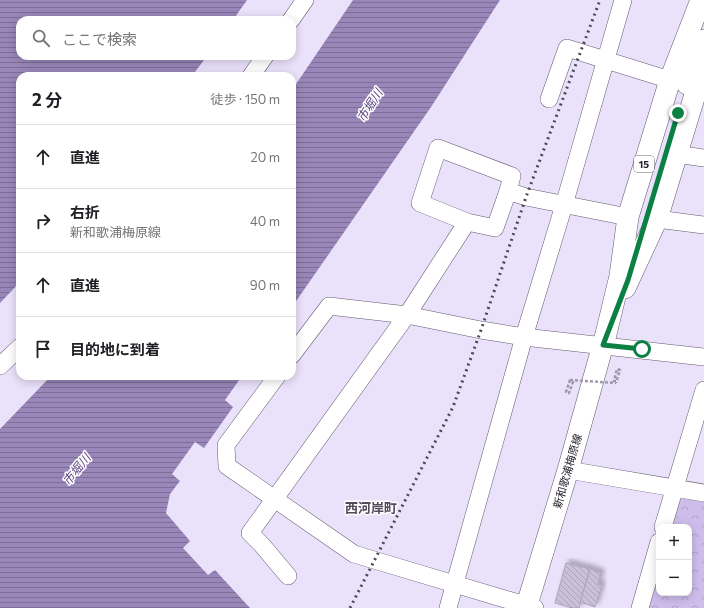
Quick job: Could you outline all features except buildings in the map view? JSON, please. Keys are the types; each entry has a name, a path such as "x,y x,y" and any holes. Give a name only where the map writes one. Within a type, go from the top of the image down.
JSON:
{"main road":[{"name":"新和歌浦梅原線","path":"624,278 628,217 670,80 701,0"},
{"path":"624,278 679,82 704,19"},
{"path":"624,278 687,85 704,40"},
{"name":"新和歌浦梅原線","path":"529,607 604,339 624,278 657,219 676,154 702,83"}],"street":[{"path":"294,16 305,0"},
{"path":"448,608 524,337 623,0"},
{"path":"549,99 567,48 670,80"},
{"path":"254,72 262,60"},
{"path":"438,148 512,176 495,228 467,222 420,203 438,148"},
{"path":"676,154 704,158"},
{"path":"508,191 526,197 628,217"},
{"path":"657,219 704,225"},
{"path":"288,576 250,533 407,315 467,222"},
{"path":"296,350 329,306 407,315 524,337 604,339 704,357"},
{"path":"0,366 16,351"},
{"path":"274,380 226,445 227,466 354,554 529,607"},
{"path":"665,524 675,489 699,423 704,390"},
{"path":"568,470 704,493"},
{"path":"640,608 656,552"}],"path":[{"path":"572,382 570,393 566,392 570,380 616,383 620,370 617,369 615,381"}],"green space":[{"path":"684,498 704,501 704,608 647,608 656,578 656,596 692,596 692,524 672,524 679,501"}],"water":[{"path":"0,0 247,0 236,16 16,16 16,60 204,60 195,72 16,72 16,286 0,303"},
{"name":"市堀川","path":"353,0 500,0 431,107 296,301 296,84"},
{"name":"市堀川","path":"47,380 239,380 225,400 233,407 204,448 195,442 172,474 180,481 170,494 166,513 190,541 183,548 208,575 215,570 250,608 0,608 0,429"}],"railway":[{"path":"350,608 453,407 526,197 600,0"}],"district":[{"name":"西河岸町","path":"371,508"}],"route":[{"path":"642,349 603,345 628,280 678,113"}]}
